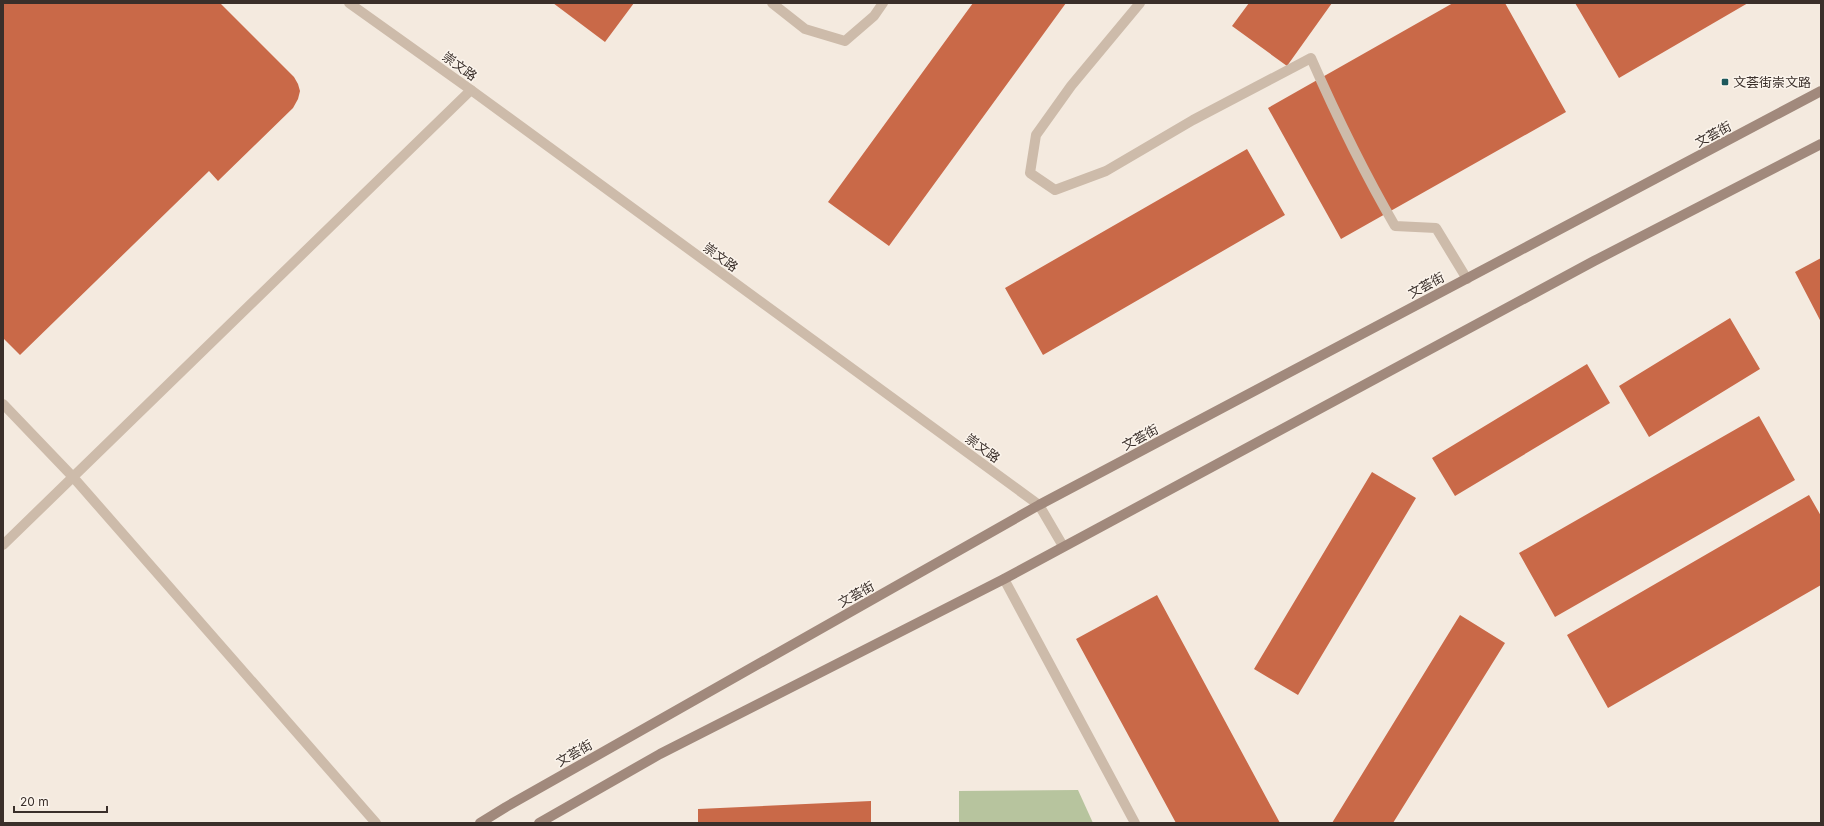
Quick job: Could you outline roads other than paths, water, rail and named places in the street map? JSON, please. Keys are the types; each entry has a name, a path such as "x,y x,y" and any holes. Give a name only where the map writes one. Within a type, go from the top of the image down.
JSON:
{"main road":[{"name":"文荟街","path":"480,823 1039,505 1821,91"},
{"path":"539,823 660,754 1004,579 1594,261 1821,144"}],"street":[{"name":"崇文路","path":"349,3 471,90 1039,505 1063,546"},
{"path":"772,3 804,29 845,41 874,16 883,3"},
{"path":"1140,3 1072,86 1036,135 1030,173 1055,190 1106,171 1193,120 1311,58 1342,127 1394,226 1436,228 1467,279"},
{"path":"3,545 471,90"},
{"path":"3,404 73,477 376,823"},
{"path":"1004,579 1135,823"}],"place":[{"name":"文荟街崇文路","path":"1725,82"}]}
